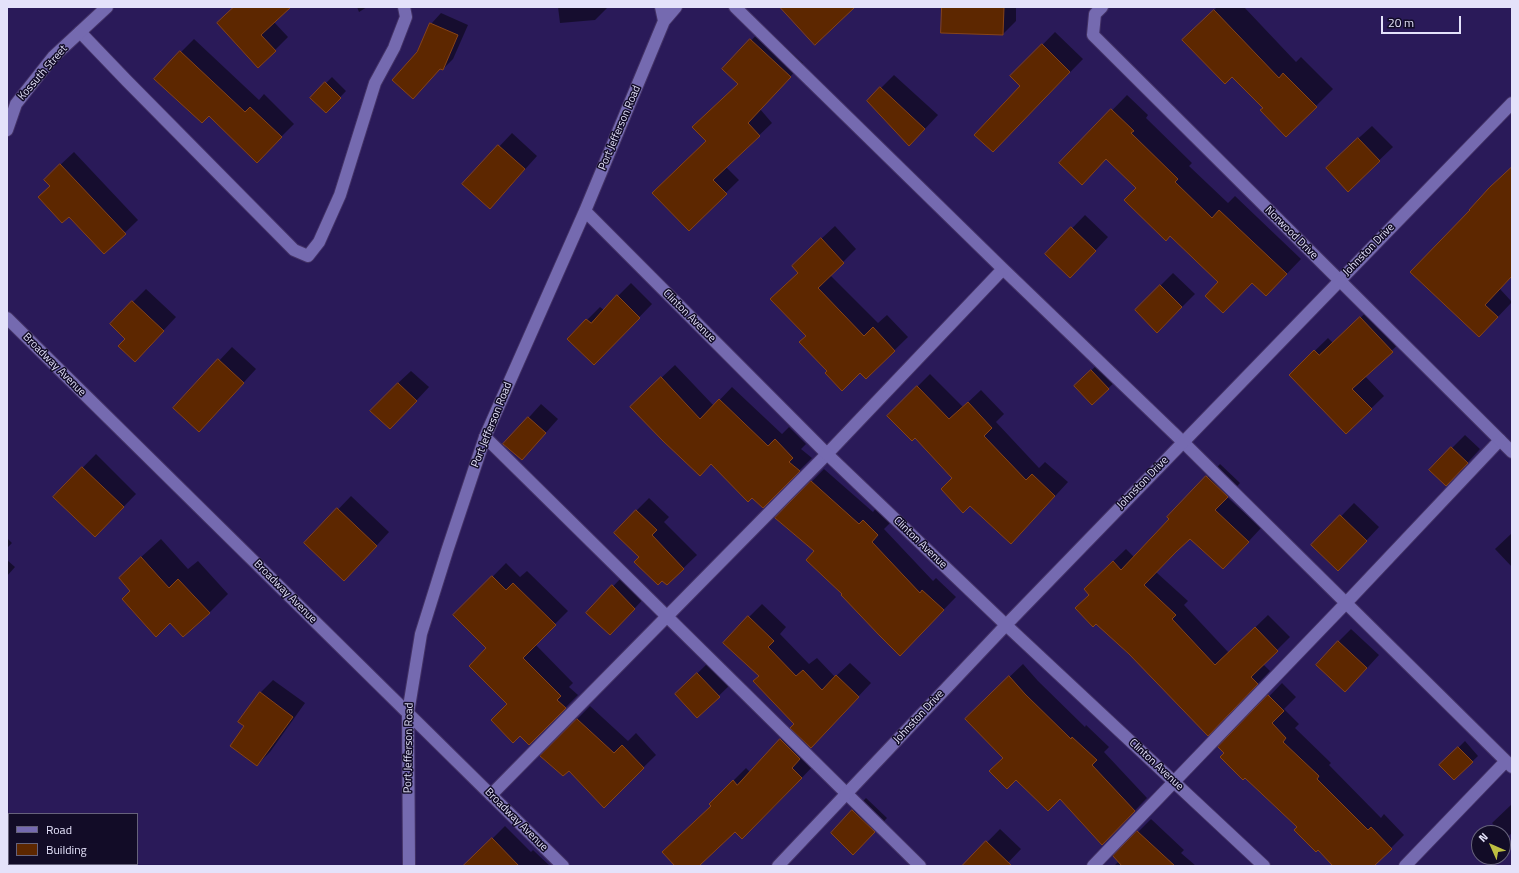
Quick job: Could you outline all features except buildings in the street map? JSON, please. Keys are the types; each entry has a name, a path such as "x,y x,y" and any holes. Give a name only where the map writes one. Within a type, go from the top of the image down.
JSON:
{"street":[{"name":"Kossuth Street","path":"7,130 16,104 53,57 107,7"},
{"path":"80,32 127,82 294,250 308,256 319,242 340,195 375,83 394,48 406,17 404,7"},
{"path":"661,7 664,22"},
{"name":"Port Jefferson Road","path":"409,866 408,713 421,634 485,437 585,211 664,22 676,7"},
{"path":"735,7 1003,269 1183,442 1509,764 1405,866"},
{"name":"Norwood Drive","path":"1102,7 1095,14 1093,35 1512,452"},
{"name":"Johnston Drive","path":"778,866 1006,625 1512,103"},
{"name":"Clinton Avenue","path":"585,211 827,454 1006,625 1264,866"},
{"path":"491,795 827,454 1003,269"},
{"name":"Broadway Avenue","path":"7,318 563,866"},
{"path":"485,437 920,866"},
{"path":"1093,866 1346,603 1500,440"}]}
